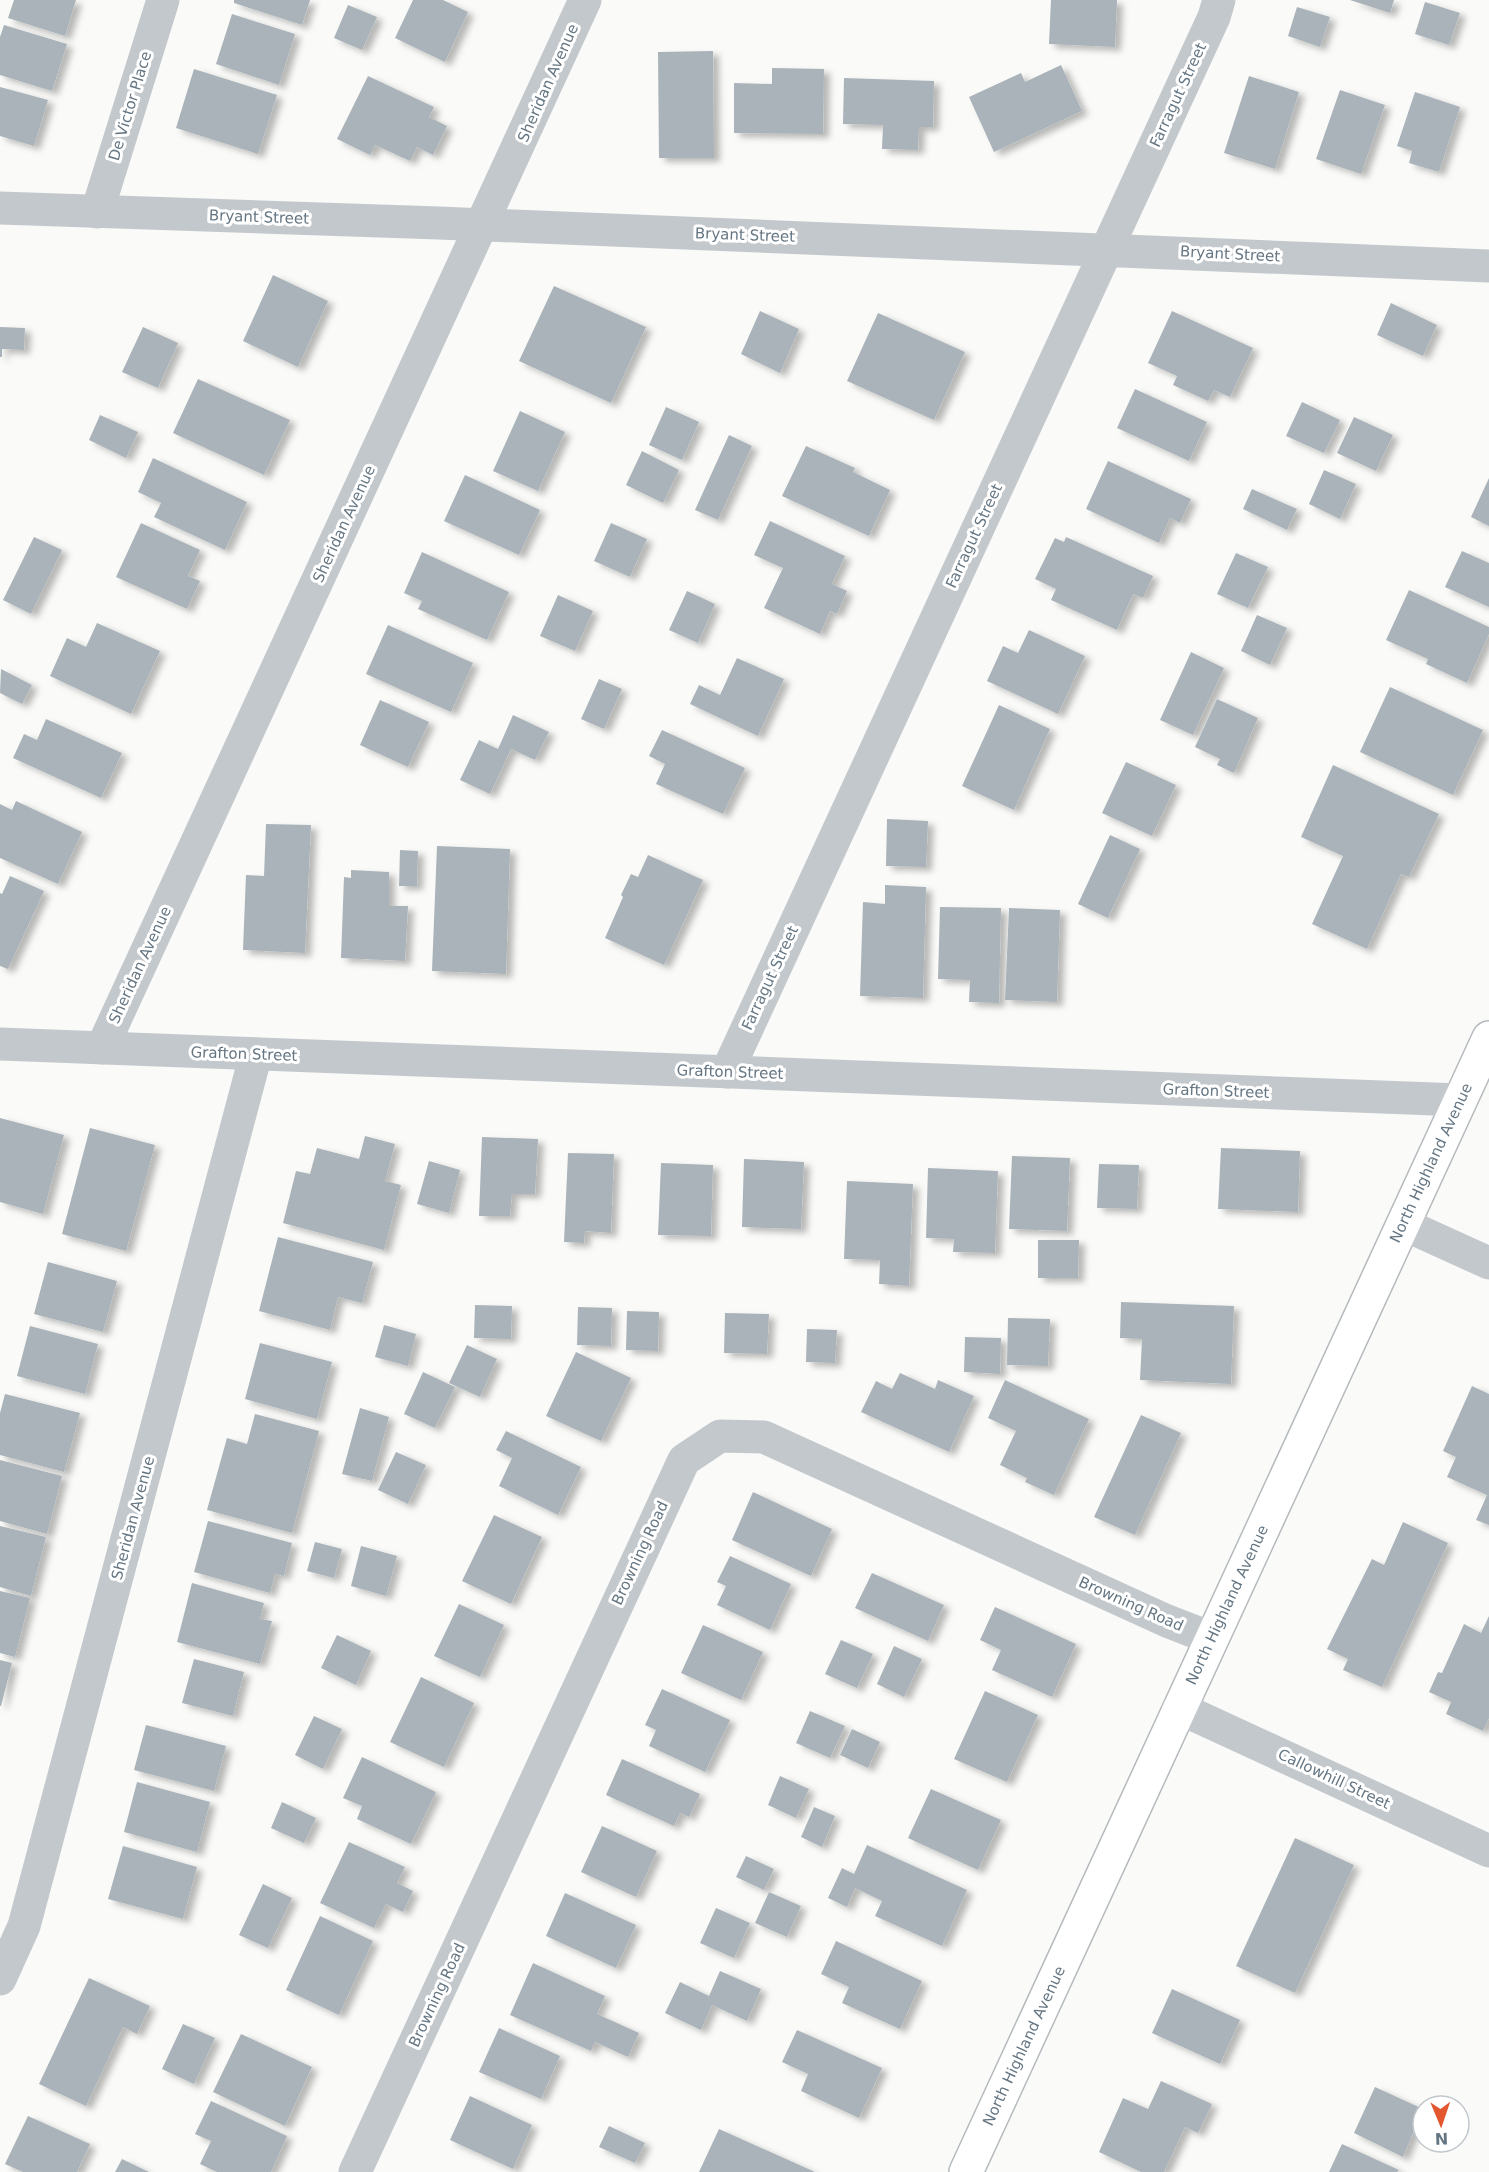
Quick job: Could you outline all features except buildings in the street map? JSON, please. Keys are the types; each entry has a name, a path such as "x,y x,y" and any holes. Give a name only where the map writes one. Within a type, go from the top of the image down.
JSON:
{"main road":[{"name":"North Highland Avenue","path":"966,2172 1489,1038"}],"street":[{"name":"De Victor Place","path":"97,212 163,0"},
{"name":"Sheridan Avenue","path":"102,1048 585,0"},
{"name":"Farragut Street","path":"727,1072 1214,17 1219,0"},
{"name":"Bryant Street","path":"0,208 1107,249 1489,266"},
{"name":"Grafton Street","path":"0,1044 1460,1101"},
{"name":"Sheridan Avenue","path":"0,1979 24,1926 256,1054"},
{"path":"1403,1224 1489,1263"},
{"name":"Browning Road","path":"355,2172 684,1460 720,1436 764,1437 1167,1621 1211,1638"},
{"name":"Callowhill Street","path":"1179,1708 1489,1851"}]}
